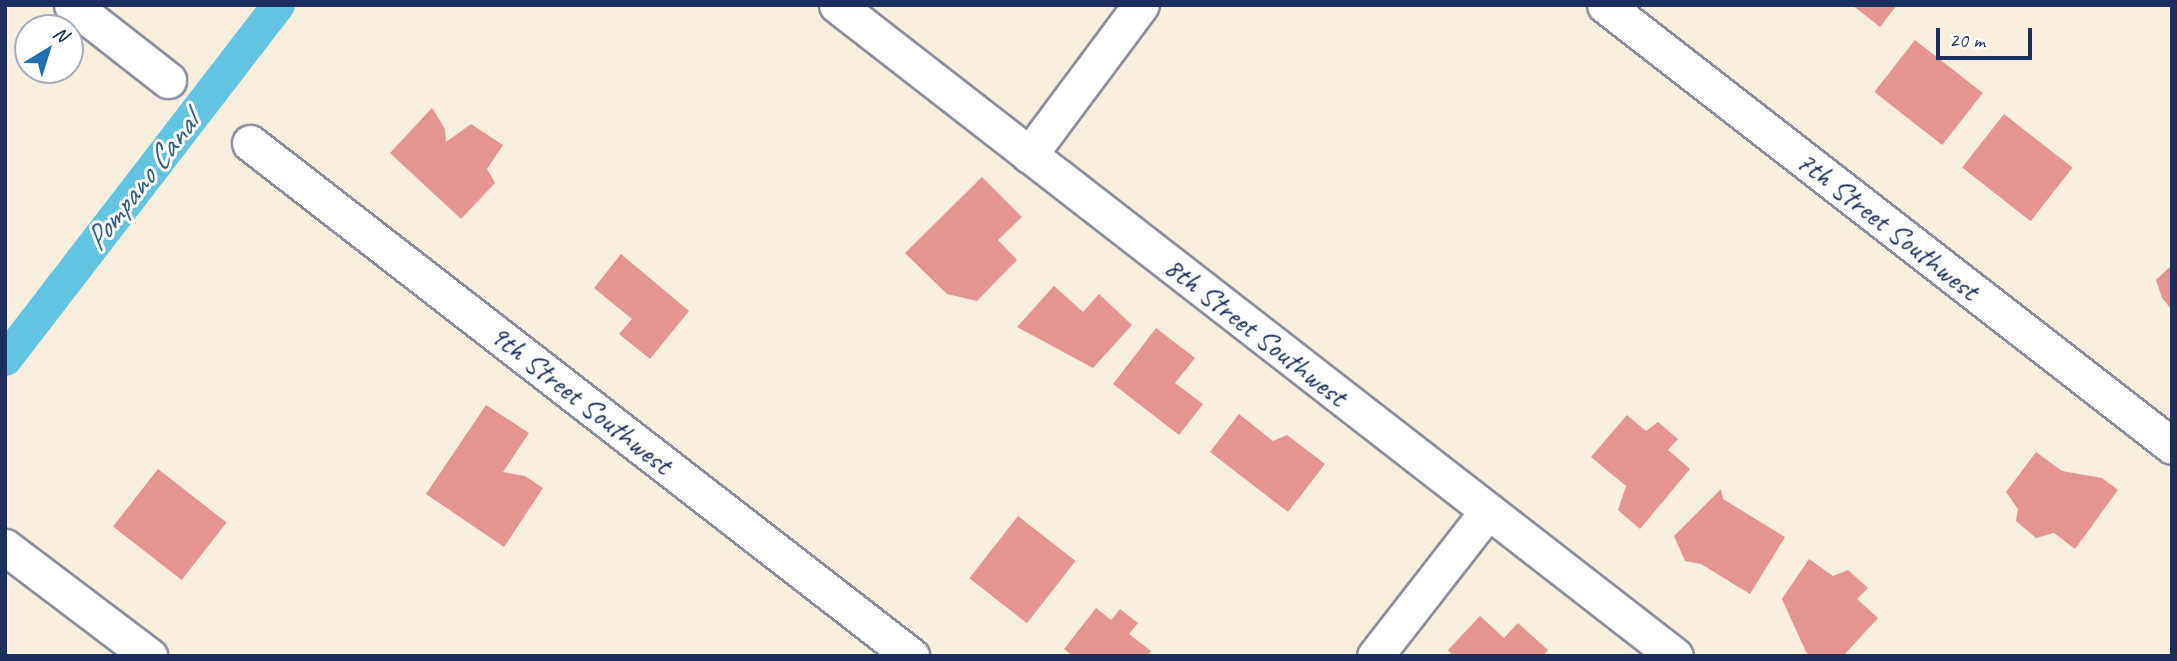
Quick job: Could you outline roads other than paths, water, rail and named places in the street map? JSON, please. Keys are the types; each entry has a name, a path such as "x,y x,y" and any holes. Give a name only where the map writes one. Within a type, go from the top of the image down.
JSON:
{"street":[{"path":"72,5 168,80"},
{"name":"8th Street Southwest","path":"837,5 1675,656"},
{"path":"1029,155 1142,5"},
{"name":"7th Street Southwest","path":"1605,5 2172,446"},
{"name":"9th Street Southwest","path":"250,143 911,656"},
{"path":"1375,656 1488,511"},
{"path":"5,547 149,656"}],"waterway":[{"name":"Pompano Canal","path":"5,359 278,5"}]}
